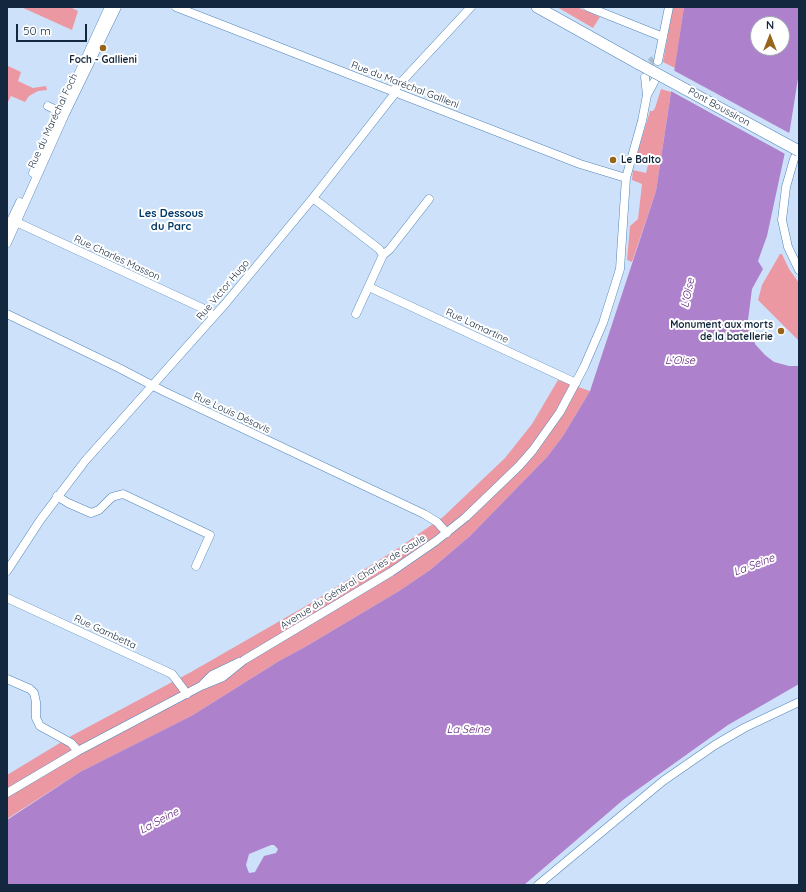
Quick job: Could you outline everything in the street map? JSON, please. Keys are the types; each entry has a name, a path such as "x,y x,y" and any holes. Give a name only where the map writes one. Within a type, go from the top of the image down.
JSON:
{"main road":[{"path":"528,7 560,21"},
{"path":"537,7 560,21"},
{"name":"Pont Boussiron","path":"560,21 799,150"}],"street":[{"name":"Rue du Maréchal Foch","path":"7,243 14,221 109,7"},
{"name":"Rue du Maréchal Foch","path":"63,113 117,7"},
{"name":"Rue du Maréchal Gallieni","path":"176,7 580,164 626,178"},
{"path":"588,7 663,37"},
{"path":"656,60 663,37 669,7"},
{"name":"Rue Victor Hugo","path":"7,572 58,496 85,461 214,316 313,198 395,91 470,8"},
{"path":"646,77 647,95"},
{"path":"647,95 654,82"},
{"name":"Avenue du Général Charles de Gaule","path":"7,793 78,751 187,694 201,686 212,676 244,660 346,601 447,533 483,502 533,450 560,412 576,383 598,337 619,275 626,178 642,121 647,95"},
{"path":"48,106 63,113"},
{"path":"799,150 794,158 786,187 782,220 788,246 799,270"},
{"path":"313,198 378,249 383,255"},
{"path":"356,314 383,255 390,249 429,199"},
{"name":"Rue du Maréchal Foch","path":"7,229 14,221"},
{"name":"Rue Charles Masson","path":"14,221 202,308 214,316"},
{"name":"Rue Lamartine","path":"369,287 576,383"},
{"name":"Rue Louis Désavis","path":"7,314 153,386 430,518 438,522 447,533"},
{"path":"58,496 68,503 91,512 99,510 112,497 123,494 210,535 196,566"},
{"name":"Rue Gambetta","path":"7,598 172,674 187,694"},
{"path":"7,678 30,689 34,693 36,702 36,718 40,726 71,743 78,751"},
{"path":"538,885 663,781 715,745 744,728 799,702"}],"shaded area":[{"path":"21,7 70,7 78,11 72,30"},
{"path":"557,7 577,7 600,17 593,28"},
{"path":"673,7 684,7 675,68 663,62"},
{"path":"8,66 21,72 18,81 33,88 46,86 47,90 38,91 29,96 25,102 11,96 7,104"},
{"path":"661,89 671,92 656,191 632,262 627,260 630,226 638,219 642,184 632,180 633,170 646,173 649,161 636,158 650,111 653,111 655,108"},
{"path":"780,254 782,254 789,269 799,283 799,341 758,300 762,285"},
{"path":"558,380 590,391 563,436 547,457 470,536 430,570 399,591 279,661 193,715 80,772 7,819 7,775 73,735 191,672 311,603 397,549 443,517 505,458 532,424"}],"water":[{"name":"La Seine","path":"684,7 799,7 799,72 790,129 767,236 758,261 763,269 752,289 748,320 755,344 765,355 774,362 789,366 799,366 799,684 728,725 623,800 524,885 7,885 7,820 80,772 193,715 279,661 399,591 430,570 470,536 547,457 563,436 590,391 656,191","holes":["274,845 278,849 276,853 264,856 255,872 249,873 246,865 249,854"]}],"pier":[{"path":"673,70 791,134 787,155 669,90"}],"tunnel":[{"path":"646,73 647,66 654,59"}],"place":[{"name":"Foch - Gallieni","path":"103,48"},
{"name":"Le Balto","path":"613,160"},
{"name":"Monument aux morts de la batellerie","path":"781,331"}],"district":[{"name":"Les Dessous du Parc","path":"171,220"}],"water label":[{"name":"L'Oise","path":"688,293"},
{"name":"L’Oise","path":"680,361"}]}
